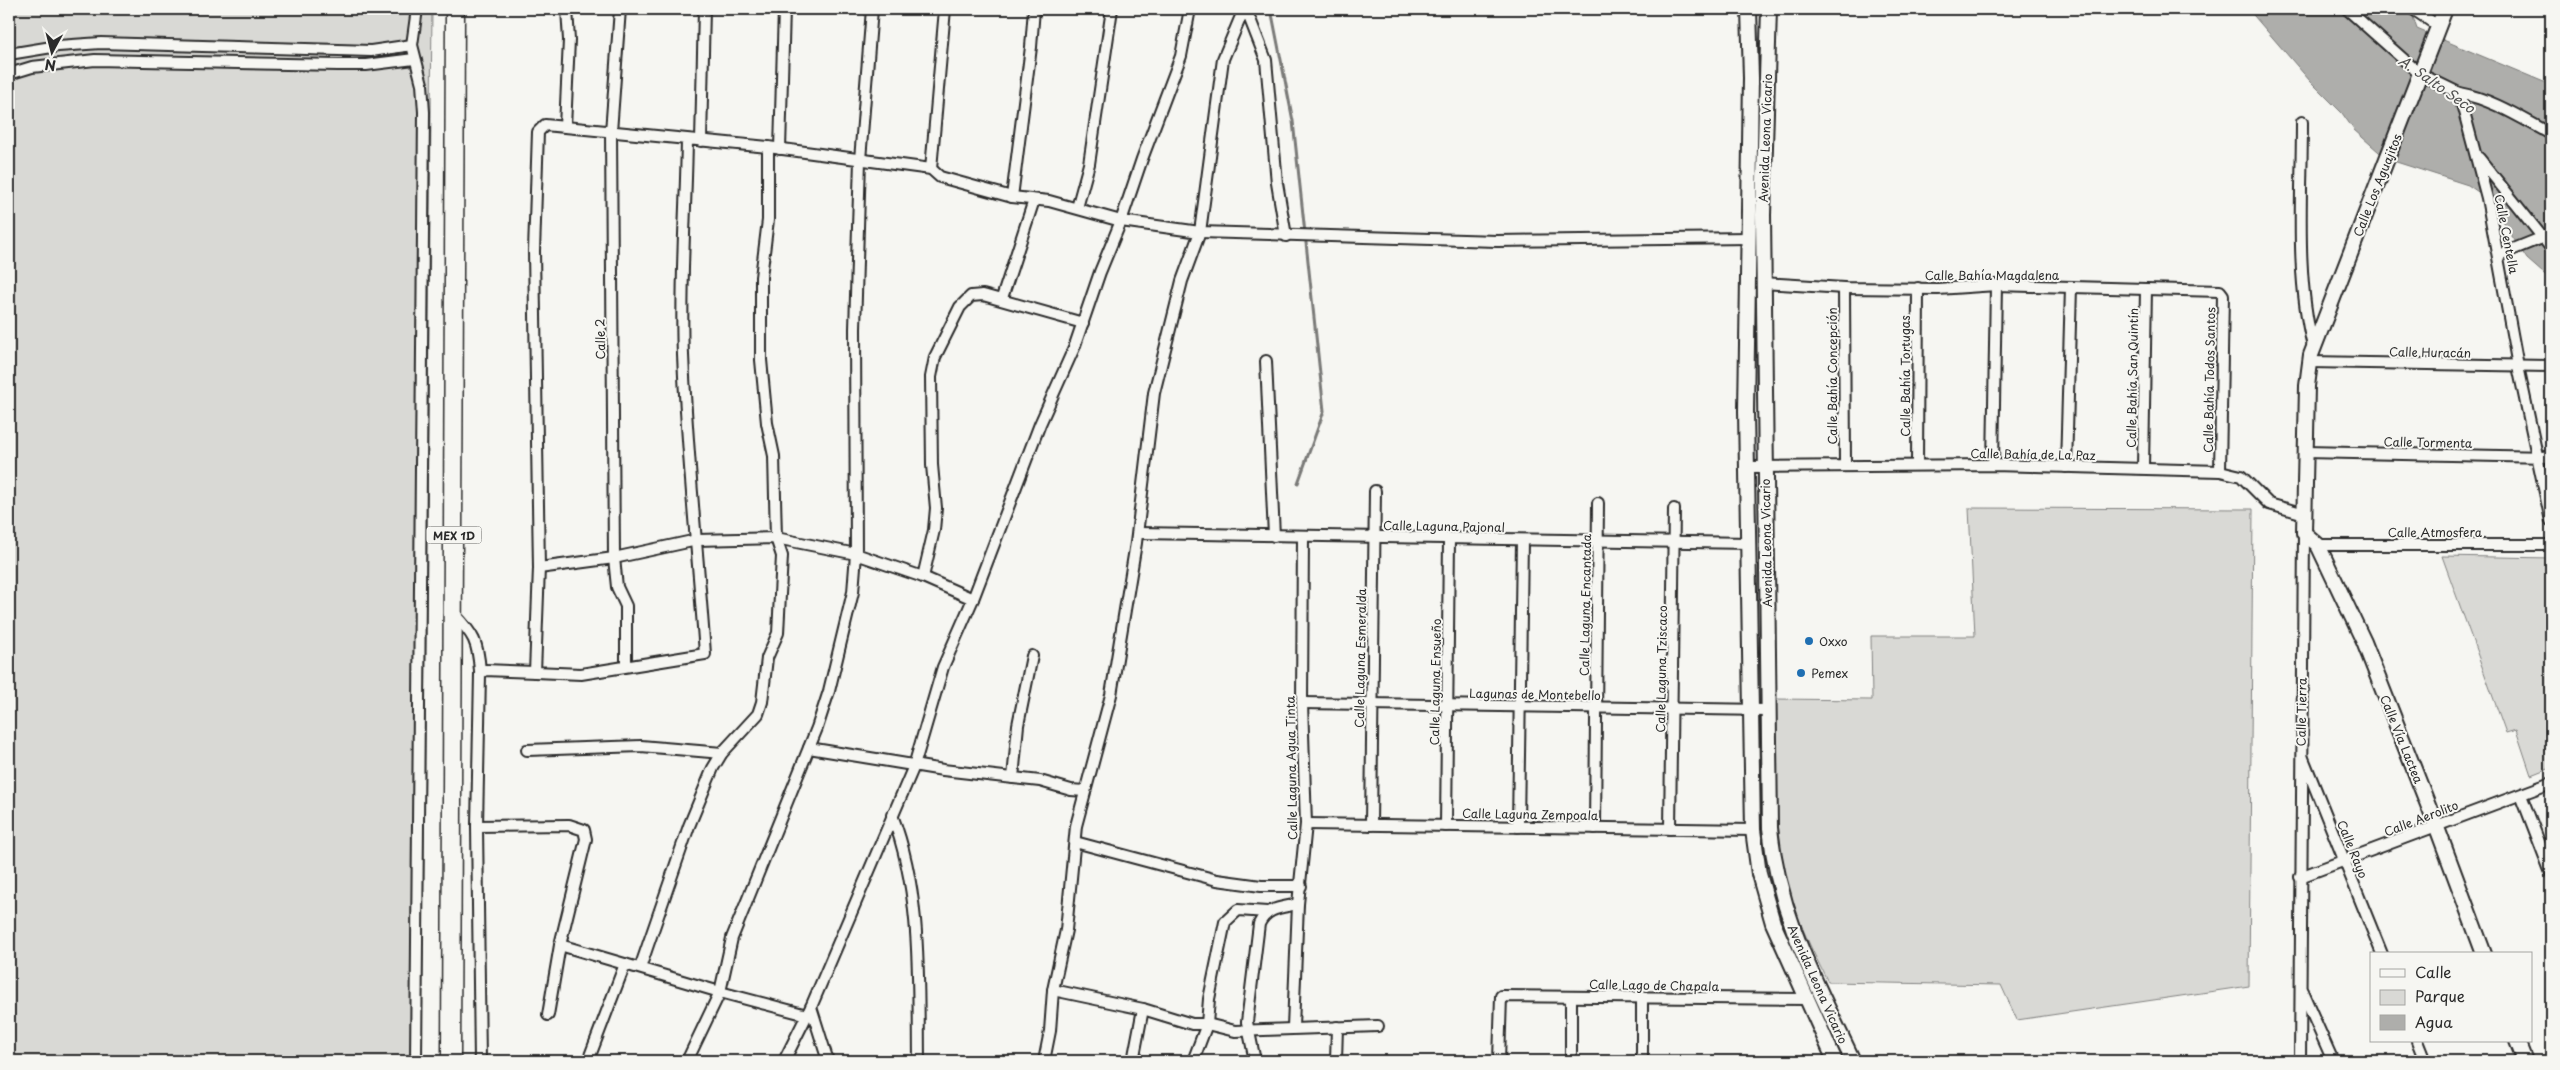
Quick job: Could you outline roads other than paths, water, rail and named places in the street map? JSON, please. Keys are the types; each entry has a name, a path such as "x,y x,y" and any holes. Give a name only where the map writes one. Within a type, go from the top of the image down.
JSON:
{"highway":[{"name":"MEX 1D","path":"451,1061 455,9"}],"street":[{"path":"416,1061 424,112 422,84 414,59 412,45 417,9"},
{"path":"565,127 569,40 567,9"},
{"name":"Calle 2","path":"620,9 610,132 614,558 616,582 626,606 626,666"},
{"path":"701,141 704,9"},
{"path":"780,149 784,9"},
{"path":"687,1061 720,992 732,938 809,748 829,691 853,592 856,554 855,329 860,160 872,9"},
{"path":"931,169 945,9"},
{"path":"1012,197 1034,9"},
{"path":"1077,208 1089,164 1112,9"},
{"path":"784,1061 809,1011 914,766 943,666 973,599 1040,424 1083,323 1100,272 1121,221 1181,56 1190,9"},
{"path":"1044,1061 1050,1031 1054,990 1066,930 1075,842 1084,791 1111,695 1138,533 1154,393 1182,281 1200,232 1223,58 1245,9"},
{"path":"1245,9 1266,60 1277,183 1286,236"},
{"name":"Avenida Leona Vicario","path":"1749,9 1751,78 1750,238 1746,386 1750,543 1753,830 1759,874 1766,902 1785,953 1835,1061"},
{"name":"Avenida Leona Vicario","path":"1769,9 1763,283 1770,828 1778,884 1798,944 1853,1061"},
{"path":"2347,9 2420,74 2459,93 2477,96 2551,134"},
{"path":"2413,9 2438,26"},
{"name":"Calle Los Aguajitos","path":"2309,362 2446,9"},
{"path":"9,54 58,46 101,43 371,50 412,45"},
{"path":"9,74 32,67 95,60 366,65 414,59"},
{"name":"Calle Centella","path":"2459,93 2476,153 2499,255 2518,366 2551,521"},
{"path":"2302,122 2304,289 2307,322 2314,346"},
{"path":"535,672 539,568 534,250 538,132 545,125 768,147 931,169 940,177 1012,197 1048,201 1121,221 1200,232 1524,242 1750,238"},
{"path":"480,671 580,674 705,654 697,540 688,468 683,353 687,140"},
{"path":"640,968 689,826 713,768 722,752 758,714 762,702 767,658 778,633 782,556 776,538 774,456 767,424 761,360 761,277 768,220 768,147"},
{"path":"2476,153 2547,236 2551,248"},
{"path":"1002,298 1034,200"},
{"path":"2499,255 2547,236"},
{"name":"Calle Bahía Magdalena","path":"1763,283 1844,288 1938,289 1996,285 2220,290"},
{"path":"1993,465 1996,285"},
{"path":"2066,467 2071,287"},
{"name":"Calle Bahía Concepción","path":"1844,288 1845,464"},
{"name":"Calle Bahía Tortugas","path":"1917,465 1918,288"},
{"name":"Calle Bahía San Quintín","path":"2143,468 2146,289"},
{"name":"Calle Bahía Todos Santos","path":"2220,290 2223,295 2220,471"},
{"path":"923,577 934,530 936,508 932,465 931,377 936,357 960,307 971,296 983,295 1002,298 1083,323"},
{"path":"1266,361 1274,536"},
{"name":"Calle Huracán","path":"2309,362 2551,366"},
{"name":"Calle Tierra","path":"2300,1061 2301,753 2305,452 2309,362"},
{"name":"Calle Tormenta","path":"2305,452 2551,457"},
{"name":"Calle Bahía de La Paz","path":"1747,467 1845,464 1993,465 2220,471 2241,476 2261,499 2269,504 2305,514"},
{"name":"Calle Laguna Esmeralda","path":"1371,825 1375,491"},
{"name":"Calle Laguna Encantada","path":"1594,828 1598,503"},
{"name":"Calle Laguna Tziscaco","path":"1670,829 1674,509"},
{"name":"Calle Laguna Pajonal","path":"1138,533 1750,543"},
{"name":"Calle Vía Lactea","path":"2304,533 2318,545 2364,642 2483,952"},
{"name":"Calle Laguna Agua Tinta","path":"1293,1027 1298,904 1306,824 1302,703 1303,537"},
{"path":"539,568 614,558 697,540 776,538 856,554 923,577 973,599"},
{"name":"Calle Laguna Ensueño","path":"1446,826 1449,539"},
{"path":"1518,827 1522,540"},
{"name":"Calle Atmosfera","path":"2318,545 2551,545"},
{"path":"454,614 475,638 479,649 477,826 480,1061"},
{"path":"1013,778 1020,707 1032,656"},
{"name":"Lagunas de Montebello","path":"1302,703 1767,710"},
{"path":"527,750 640,746 722,752"},
{"path":"809,748 914,766 1040,781 1070,790 1084,791"},
{"name":"Calle Rayo","path":"2301,753 2381,952"},
{"name":"Calle Aerolito","path":"2300,877 2551,783"},
{"path":"2521,794 2551,872"},
{"path":"892,815 909,869 914,903 919,1061"},
{"name":"Calle Laguna Zempoala","path":"1306,824 1753,830"},
{"path":"477,826 569,825 584,830 586,839 560,945 548,1015"},
{"path":"1075,842 1217,880 1261,886 1301,886"},
{"path":"1255,1061 1248,1031 1247,1012 1259,924 1271,909 1298,904"},
{"path":"1193,1061 1207,1024 1209,999 1225,922 1238,910 1267,912"},
{"path":"560,945 720,992 809,1011"},
{"path":"588,1061 625,964"},
{"path":"2300,987 2333,1061"},
{"path":"1054,990 1143,1009 1192,1024 1207,1024 1248,1031 1293,1027 1378,1026"},
{"name":"Calle Lago de Chapala","path":"1499,1061 1501,996 1807,999"},
{"path":"1571,997 1571,1061"},
{"path":"1642,998 1642,1061"},
{"path":"1133,1061 1143,1009"},
{"path":"809,1011 828,1061"},
{"path":"1336,1061 1337,1026"},
{"path":"2417,1042 2425,1061"},
{"path":"2517,1042 2525,1061"}],"water":[{"name":"A. Salto Seco","path":"2248,9 2401,9 2413,17 2417,29 2551,85 2551,280 2527,259 2487,198 2468,185 2387,159 2354,130 2342,113 2310,81"}],"waterway":[{"path":"1271,9 1293,121 1324,411 1298,483"}],"place":[{"name":"Oxxo","path":"1809,641"},
{"name":"Pemex","path":"1801,673"}]}
